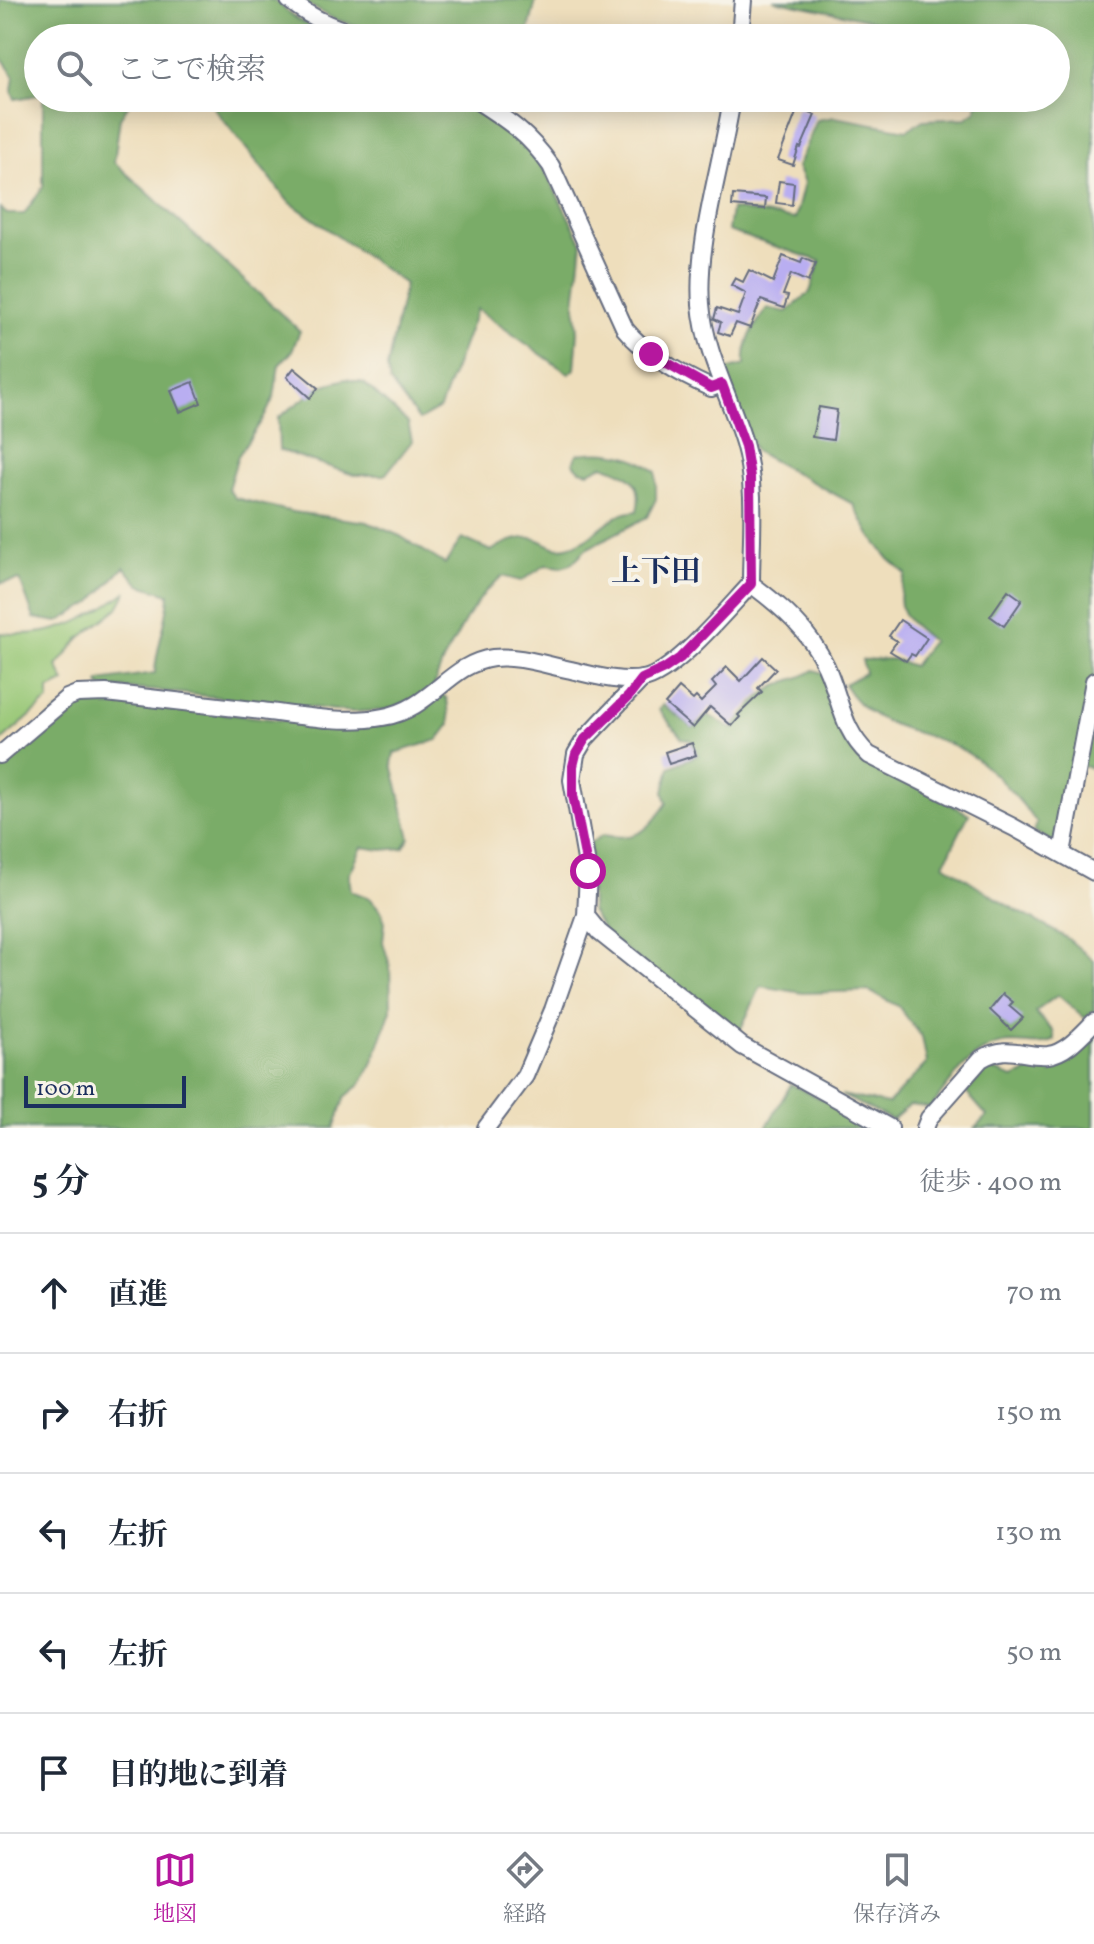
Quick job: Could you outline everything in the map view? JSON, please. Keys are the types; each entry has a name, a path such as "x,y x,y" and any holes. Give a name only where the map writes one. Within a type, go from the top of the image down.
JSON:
{"street":[{"path":"289,0 310,17 325,24"},
{"path":"741,24 743,0"},
{"path":"494,112 534,142 551,166 625,329 636,342 691,379 711,388 722,384"},
{"path":"0,755 53,708 77,694 106,693 301,716 383,717 409,710 425,701 467,666 497,658 512,658 602,677 642,679 680,658 751,584 750,477 745,446 704,334 701,271 729,112"},
{"path":"751,584 785,611 814,646 826,665 848,730 869,755 1094,872"},
{"path":"486,1128 525,1076 553,1010 586,916 588,871 573,795 573,766 585,739 642,679"},
{"path":"1062,853 1094,681"},
{"path":"586,916 599,932 742,1046 890,1128"},
{"path":"925,1128 929,1118 981,1059 992,1053 1009,1051 1049,1055 1073,1043 1094,1022"}],"green space":[{"path":"0,0 274,0 307,24 24,24 24,97 15,99 12,91 14,76 0,56"},
{"path":"300,0 536,0 530,24 351,24 334,19"},
{"path":"773,0 1094,0 1094,768 1073,765 1060,846 1033,831 1037,823 1023,805 972,756 955,746 887,722 871,713 844,684 865,673 862,660 893,659 913,666 932,641 904,613 900,597 906,574 870,535 853,504 755,451 737,409 726,370 745,365 748,342 767,308 787,312 810,292 820,261 728,231 731,209 795,219 804,183 797,167 817,120 835,117 907,130 923,120 966,118 975,112 1070,112 1070,24 886,24"},
{"path":"43,112 124,112 120,118 114,162 300,331 291,353 279,365 274,397 265,416 238,456 228,489 235,498 293,512 367,522 400,536 445,564 462,538 491,551 522,538 537,539 557,548 567,547 577,544 617,517 637,511 638,493 633,480 603,465 589,472 580,470 573,463 577,454 598,452 629,457 656,472 656,499 647,517 586,549 571,564 561,567 546,565 521,581 502,576 485,592 466,619 443,661 433,688 386,710 353,712 100,687 99,681 155,673 169,594 140,585 124,567 91,603 58,622 34,618 20,580 0,583 0,208 7,214 24,214 43,187"},
{"path":"217,112 480,112 531,144 582,243 575,304 578,331 575,369 569,374 477,309 440,408 419,420 390,382 387,368 405,284 288,201"},
{"path":"346,379 364,383 408,423 412,441 385,475 354,475 279,450 278,418 321,386"},
{"path":"127,591 118,608 80,638 57,666 65,682 49,689 49,700 0,742 0,633 36,633 68,626 98,611"},
{"path":"814,670 826,674 868,761 969,814 944,864 1005,904 1067,938 1094,961 1094,1010 1085,1018 1058,995 1035,1012 1053,1031 1055,1040 1039,1044 998,1045 986,1050 965,1065 931,1108 910,1105 892,1120 841,1095 888,1104 927,1063 922,1037 898,1006 869,991 803,993 761,986 738,1035 607,936 591,911 590,843 603,835 625,837 648,827 667,803 664,792 670,767 698,755 691,740 682,738 659,710 663,705 693,728 708,715 733,729 759,698 779,685"},
{"path":"442,694 447,699 450,724 438,740 394,753 392,764 410,838 403,848 382,850 362,847 349,875 351,891 370,898 381,911 385,922 383,942 390,966 391,1010 372,1064 360,1085 345,1097 334,1128 0,1128 0,767 57,711 89,702 150,705 358,727 396,722 418,712"},
{"path":"1094,1032 1094,1128 975,1128 987,1116 966,1092 987,1068 1013,1078 1056,1058"},
{"path":"791,1084 873,1124 883,1128 766,1128"}],"building":[{"path":"796,112 815,115 793,165 778,160"},
{"path":"779,181 794,183 792,205 776,203"},
{"path":"733,195 766,198 765,209 732,206"},
{"path":"783,256 801,263 803,258 816,264 808,282 791,274 783,295 788,296 784,308 761,300 750,328 736,323 730,336 718,332 721,322 714,319 717,308 738,315 746,293 731,285 735,278 743,282 749,270 773,282"},
{"path":"294,368 318,388 310,398 287,377"},
{"path":"193,382 201,403 180,412 171,391"},
{"path":"819,407 837,410 833,440 812,437"},
{"path":"1008,590 1022,600 1004,626 990,616"},
{"path":"900,620 927,638 915,656 911,654 906,661 890,651 897,641 889,636"},
{"path":"763,657 776,669 758,688 762,692 738,715 740,717 732,726 710,707 693,728 665,704 679,688 693,700 696,697 701,702 716,687 712,682 727,667 741,681"},
{"path":"692,743 696,755 669,764 665,752"},
{"path":"1003,994 1013,1002 1009,1006 1023,1018 1011,1030 990,1010"}],"district":[{"name":"上下田","path":"656,573"}],"route":[{"path":"588,871 573,795 576,754 585,739 642,679 680,658 751,584 750,477 745,446 722,384 711,388 651,354"}]}
